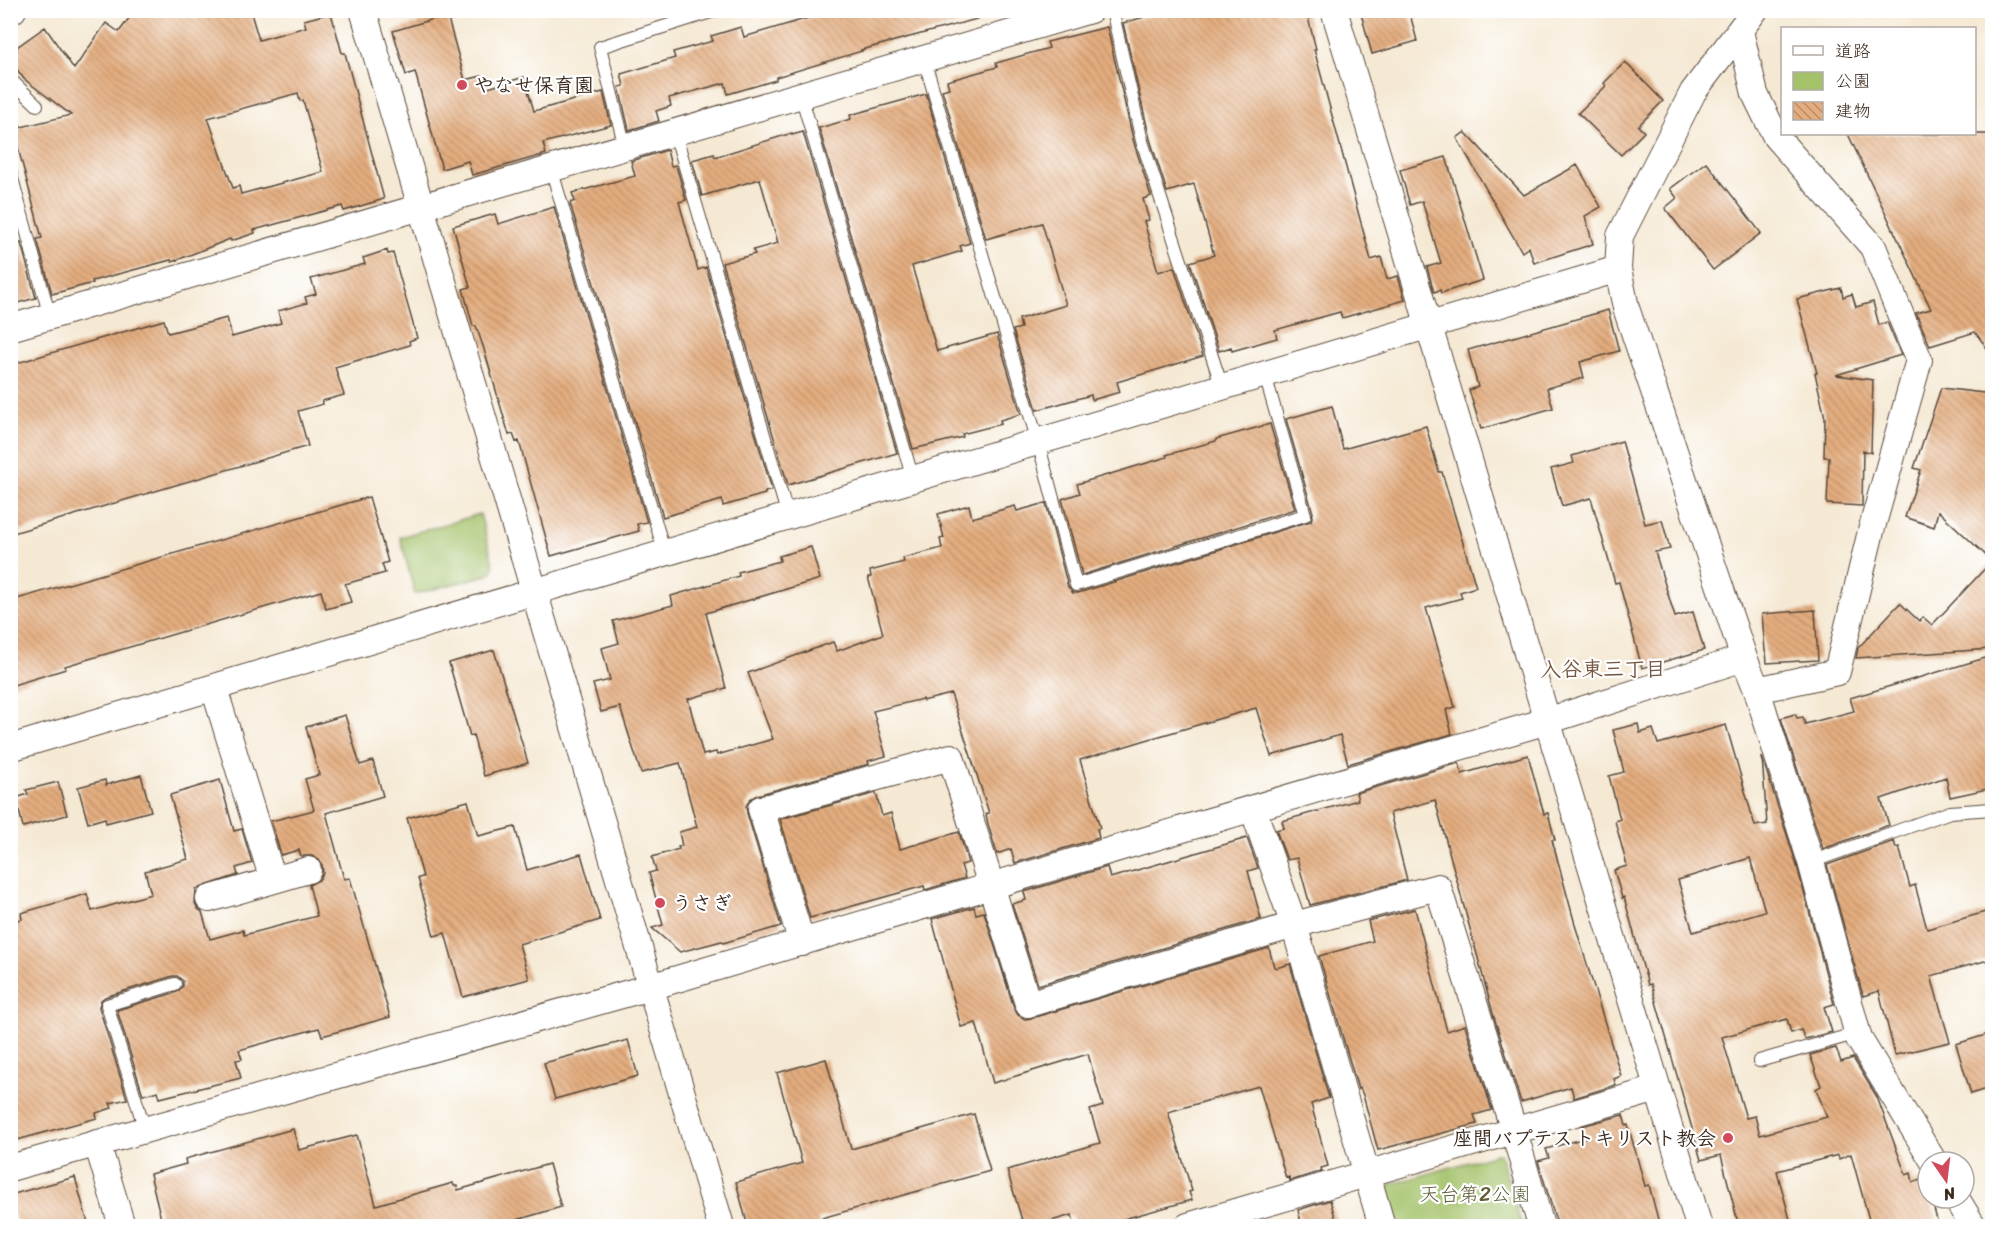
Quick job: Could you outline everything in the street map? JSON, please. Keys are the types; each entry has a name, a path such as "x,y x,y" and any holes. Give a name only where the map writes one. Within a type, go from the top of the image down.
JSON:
{"street":[{"path":"363,10 419,207 721,1227"},
{"path":"10,328 1090,10"},
{"path":"1334,10 1699,1227"},
{"path":"1755,10 1693,92 1620,236 1618,269 1626,308 1744,658 1757,690 1811,862 1859,1040 1927,1150"},
{"path":"1740,31 1755,94 1776,137 1873,247 1919,360 1870,531 1837,672 1757,690"},
{"path":"10,748 1618,269"},
{"path":"10,1167 802,943 1547,721 1744,658"},
{"path":"214,688 273,880"},
{"path":"802,943 761,809 951,757 1028,1004 1294,925 1438,887 1514,1131 1541,1227"},
{"path":"1253,809 1294,925 1382,1227"},
{"path":"209,899 308,870"},
{"path":"1188,1227 1658,1089"},
{"path":"97,1143 122,1227"},
{"path":"1963,1210 1973,1227"}],"lane":[{"path":"625,147 600,47 717,10"},
{"path":"1112,10 1142,141 1222,387"},
{"path":"924,59 1038,442 1076,585 1305,515 1265,375"},
{"path":"10,79 36,105"},
{"path":"10,98 20,89"},
{"path":"801,95 912,479"},
{"path":"675,133 788,516"},
{"path":"551,168 665,554"},
{"path":"10,171 51,317"},
{"path":"1811,862 1950,812 1992,809"},
{"path":"145,1130 107,1005 175,984"},
{"path":"1759,1061 1858,1033"}],"green space":[{"path":"480,514 494,567 492,572 415,594 400,537"},
{"name":"天台第2公園","path":"1500,1153 1522,1226 1396,1226 1385,1186"}],"building":[{"path":"135,10 250,10 259,40 306,27 304,20 331,13 342,53 345,53 384,199 344,211 342,206 254,230 255,233 231,241 230,239 172,262 171,260 92,281 93,283 52,294 37,239 42,238 13,129 71,115 24,79 10,60 10,52 45,27 74,69 106,23 119,32","holes":["298,93 300,101 303,100 323,172 241,194 239,186 233,188 208,118"]},
{"path":"813,10 976,10 977,19 861,50 728,94 725,83 669,98 671,106 656,111 659,121 629,130 619,87 624,86 621,74 675,58 673,52 713,41 711,36 741,27 744,37 815,16"},
{"path":"1169,10 1306,10 1316,49 1314,49 1371,260 1381,257 1387,279 1398,276 1405,300 1342,318 1340,312 1275,330 1277,338 1232,351 1231,347 1219,351 1190,262 1214,255 1194,184 1167,192 1150,139 1123,23"},
{"path":"1360,10 1409,10 1417,41 1372,54"},
{"path":"447,15 465,80 482,76 485,89 524,77 534,111 603,92 611,125 543,143 546,154 472,175 468,161 442,169 415,72 406,75 393,31"},
{"path":"1107,27 1134,143 1151,196 1143,199 1149,220 1144,221 1158,272 1174,267 1203,356 1117,382 1120,392 1092,400 1091,395 1037,410 1013,330 1021,328 1019,319 1066,305 1042,223 986,239 942,90 949,88 947,81 997,67 996,63 1049,48 1047,42"},
{"path":"1625,62 1663,101 1638,126 1644,132 1621,155 1578,113 1606,86 1604,83"},
{"path":"926,94 970,243 960,246 962,251 912,266 937,351 997,334 1021,414 1000,420 1001,424 962,434 963,437 913,449 819,128 851,119 850,115"},
{"path":"803,132 897,453 788,485 722,263 755,254 753,250 778,243 760,179 702,196 692,160 714,154 715,157 792,133 792,135"},
{"path":"1465,132 1524,195 1577,165 1601,207 1585,216 1593,244 1534,263 1529,247 1522,252 1457,138"},
{"path":"1992,134 1992,355 1975,332 1930,346 1916,313 1931,309 1848,135"},
{"path":"667,150 671,166 676,165 686,200 679,202 698,270 706,267 772,490 723,506 722,500 663,517 570,203 575,201 572,193 635,176 631,161"},
{"path":"1446,157 1483,280 1441,293 1440,290 1434,292 1427,267 1441,263 1422,201 1410,205 1400,170"},
{"path":"1706,162 1761,233 1713,270 1665,208 1677,198 1670,189"},
{"path":"554,207 647,522 637,524 639,531 551,556 519,441 516,442 513,434 509,435 483,346 476,326 473,326 463,289 470,287 453,226 495,214 498,224"},
{"path":"21,243 36,298 10,305 10,246"},
{"path":"387,250 388,254 393,253 417,338 409,341 410,345 335,367 344,395 298,411 308,446 10,534 10,365 164,320 168,333 227,318 232,337 281,323 278,311 307,303 305,297 316,294 311,279 365,264 363,258"},
{"path":"1841,288 1843,297 1852,294 1856,307 1873,302 1879,325 1887,322 1901,355 1836,375 1873,380 1871,453 1863,450 1862,506 1827,504 1829,457 1824,457 1825,418 1815,373 1817,373 1797,299"},
{"path":"1608,310 1619,351 1580,362 1584,378 1547,388 1553,408 1481,429 1469,390 1478,387 1468,350"},
{"path":"1941,388 1992,394 1992,561 1938,511 1934,527 1905,517 1921,470 1914,468"},
{"path":"1332,406 1343,449 1426,426 1476,587 1460,592 1462,598 1426,608 1455,707 1446,710 1452,734 1348,764 1340,735 1271,756 1256,708 1146,740 1080,760 1100,828 1097,829 1099,838 1015,863 1011,849 997,854 986,814 989,813 951,694 923,701 922,699 873,711 886,756 868,761 869,764 757,795 750,799 746,806 747,813 781,926 723,943 722,941 680,952 652,928 663,925 649,873 656,871 652,857 679,849 678,847 682,846 679,832 697,827 680,763 641,773 620,707 601,712 593,684 610,680 602,648 619,643 613,621 673,605 671,596 739,576 738,572 780,561 779,556 811,547 820,579 706,613 726,688 688,699 703,755 716,752 717,755 773,739 748,673 833,642 837,651 883,634 868,577 871,577 870,571 904,562 903,558 942,548 940,539 944,538 938,514 969,505 972,518 1015,506 1017,511 1046,503 1068,587 1073,593 1078,593 1311,521 1313,513 1286,419"},
{"path":"1270,424 1295,509 1082,575 1062,499 1080,493 1077,484"},
{"path":"1622,441 1645,524 1662,520 1670,549 1655,552 1675,617 1693,612 1704,650 1642,668 1619,582 1615,583 1591,498 1562,506 1551,469 1574,463 1572,456"},
{"path":"369,497 388,562 382,564 385,573 345,584 351,602 326,609 321,591 65,666 66,669 10,686 10,601"},
{"path":"1992,561 1992,649 1856,658 1858,648 1900,603 1919,621 1923,617 1932,625"},
{"path":"1815,610 1818,660 1767,663 1762,614"},
{"path":"494,650 528,763 484,776 449,663"},
{"path":"1992,656 1992,788 1950,797 1946,777 1881,799 1889,825 1823,849 1781,718 1795,714 1797,718 1803,717 1805,724 1854,711 1850,698"},
{"path":"345,715 360,765 373,761 383,796 326,813 344,879 350,878 390,1017 322,1036 319,1028 239,1050 242,1059 236,1060 241,1078 160,1098 158,1091 143,1095 117,1010 177,992 183,986 183,981 173,976 105,997 101,1000 99,1007 127,1099 110,1103 112,1108 96,1113 97,1118 10,1142 10,922 22,919 21,913 87,894 92,911 151,894 145,871 188,859 170,795 220,780 234,831 242,829 252,863 236,868 238,875 196,889 195,903 202,912 210,939 243,930 244,935 317,916 309,885 319,880 323,873 322,865 312,856 301,856 299,850 281,855 271,821 314,810 305,779 319,775 306,727"},
{"path":"1638,724 1640,733 1653,729 1658,744 1726,725 1755,826 1767,824 1762,757 1797,866 1834,1004 1824,1007 1832,1032 1805,1039 1801,1030 1791,1033 1787,1019 1722,1037 1746,1118 1755,1116 1760,1135 1827,1117 1816,1089 1821,1086 1810,1055 1836,1048 1841,1062 1853,1058 1877,1097 1906,1175 1911,1173 1913,1182 1916,1181 1916,1210 1934,1210 1939,1227 1871,1227 1851,1154 1839,1159 1838,1155 1777,1171 1792,1227 1739,1227 1721,1155 1701,1160 1651,984 1648,985 1624,897 1622,898 1614,870 1627,866 1615,821 1620,819 1609,776 1624,772 1613,730","holes":["1750,858 1765,911 1693,932 1678,880"]},
{"path":"1528,755 1544,814 1548,813 1555,840 1552,840 1576,928 1621,1076 1614,1079 1616,1085 1574,1098 1571,1087 1521,1102 1494,1017 1435,800 1390,813 1407,880 1310,905 1297,858 1287,860 1276,830 1284,828 1282,821 1358,800 1356,793 1459,763 1462,774"},
{"path":"141,775 151,811 106,823 105,818 88,823 78,787 105,780 106,785"},
{"path":"58,782 67,815 23,827 16,798 28,794 26,790"},
{"path":"876,793 882,816 891,813 900,849 959,832 968,863 961,865 965,878 925,890 924,886 810,918 780,819"},
{"path":"468,801 478,836 515,827 527,870 581,854 600,920 519,944 529,979 463,997 445,933 434,936 418,878 423,877 407,818"},
{"path":"1247,838 1258,868 1248,871 1261,919 1038,985 1012,904 1026,900 1024,892 1107,867 1110,878"},
{"path":"1894,841 1896,848 1899,847 1910,887 1915,885 1927,929 1992,910 1992,959 1931,976 1950,1042 1895,1055 1879,991 1863,996 1827,865"},
{"path":"974,907 976,914 984,912 1014,1008 1018,1015 1025,1019 1269,948 1274,967 1290,964 1329,1098 1311,1104 1328,1166 1321,1168 1322,1171 1290,1181 1289,1177 1286,1178 1259,1086 1168,1112 1192,1191 1189,1192 1192,1200 1095,1227 1075,1227 1072,1215 1024,1227 1007,1170 1100,1143 1090,1110 1103,1106 1088,1054 993,1083 976,1023 961,1027 932,919"},
{"path":"1415,909 1447,1031 1465,1025 1492,1110 1474,1115 1477,1124 1378,1150 1319,956 1373,941 1368,921"},
{"path":"1992,1033 1992,1087 1971,1094 1956,1044"},
{"path":"628,1040 638,1076 555,1099 544,1063"},
{"path":"826,1059 851,1149 974,1114 990,1171 818,1219 820,1227 748,1227 736,1182 802,1163 777,1073"},
{"path":"1623,1115 1626,1126 1628,1125 1645,1186 1649,1185 1660,1227 1558,1227 1538,1161 1549,1158 1546,1149 1585,1138 1582,1126"},
{"path":"293,1129 299,1150 357,1135 376,1205 453,1183 458,1190 549,1164 561,1207 493,1227 163,1227 150,1174 186,1164 185,1159"},
{"path":"75,1177 89,1227 17,1227 10,1195"},
{"path":"1330,1200 1338,1227 1302,1227 1298,1210"}],"place":[{"name":"やなせ保育園","path":"462,85"},
{"name":"うさぎ","path":"660,903"},
{"name":"座間バプテストキリスト教会","path":"1728,1138"}],"district":[{"name":"入谷東三丁目","path":"1603,669"}]}
